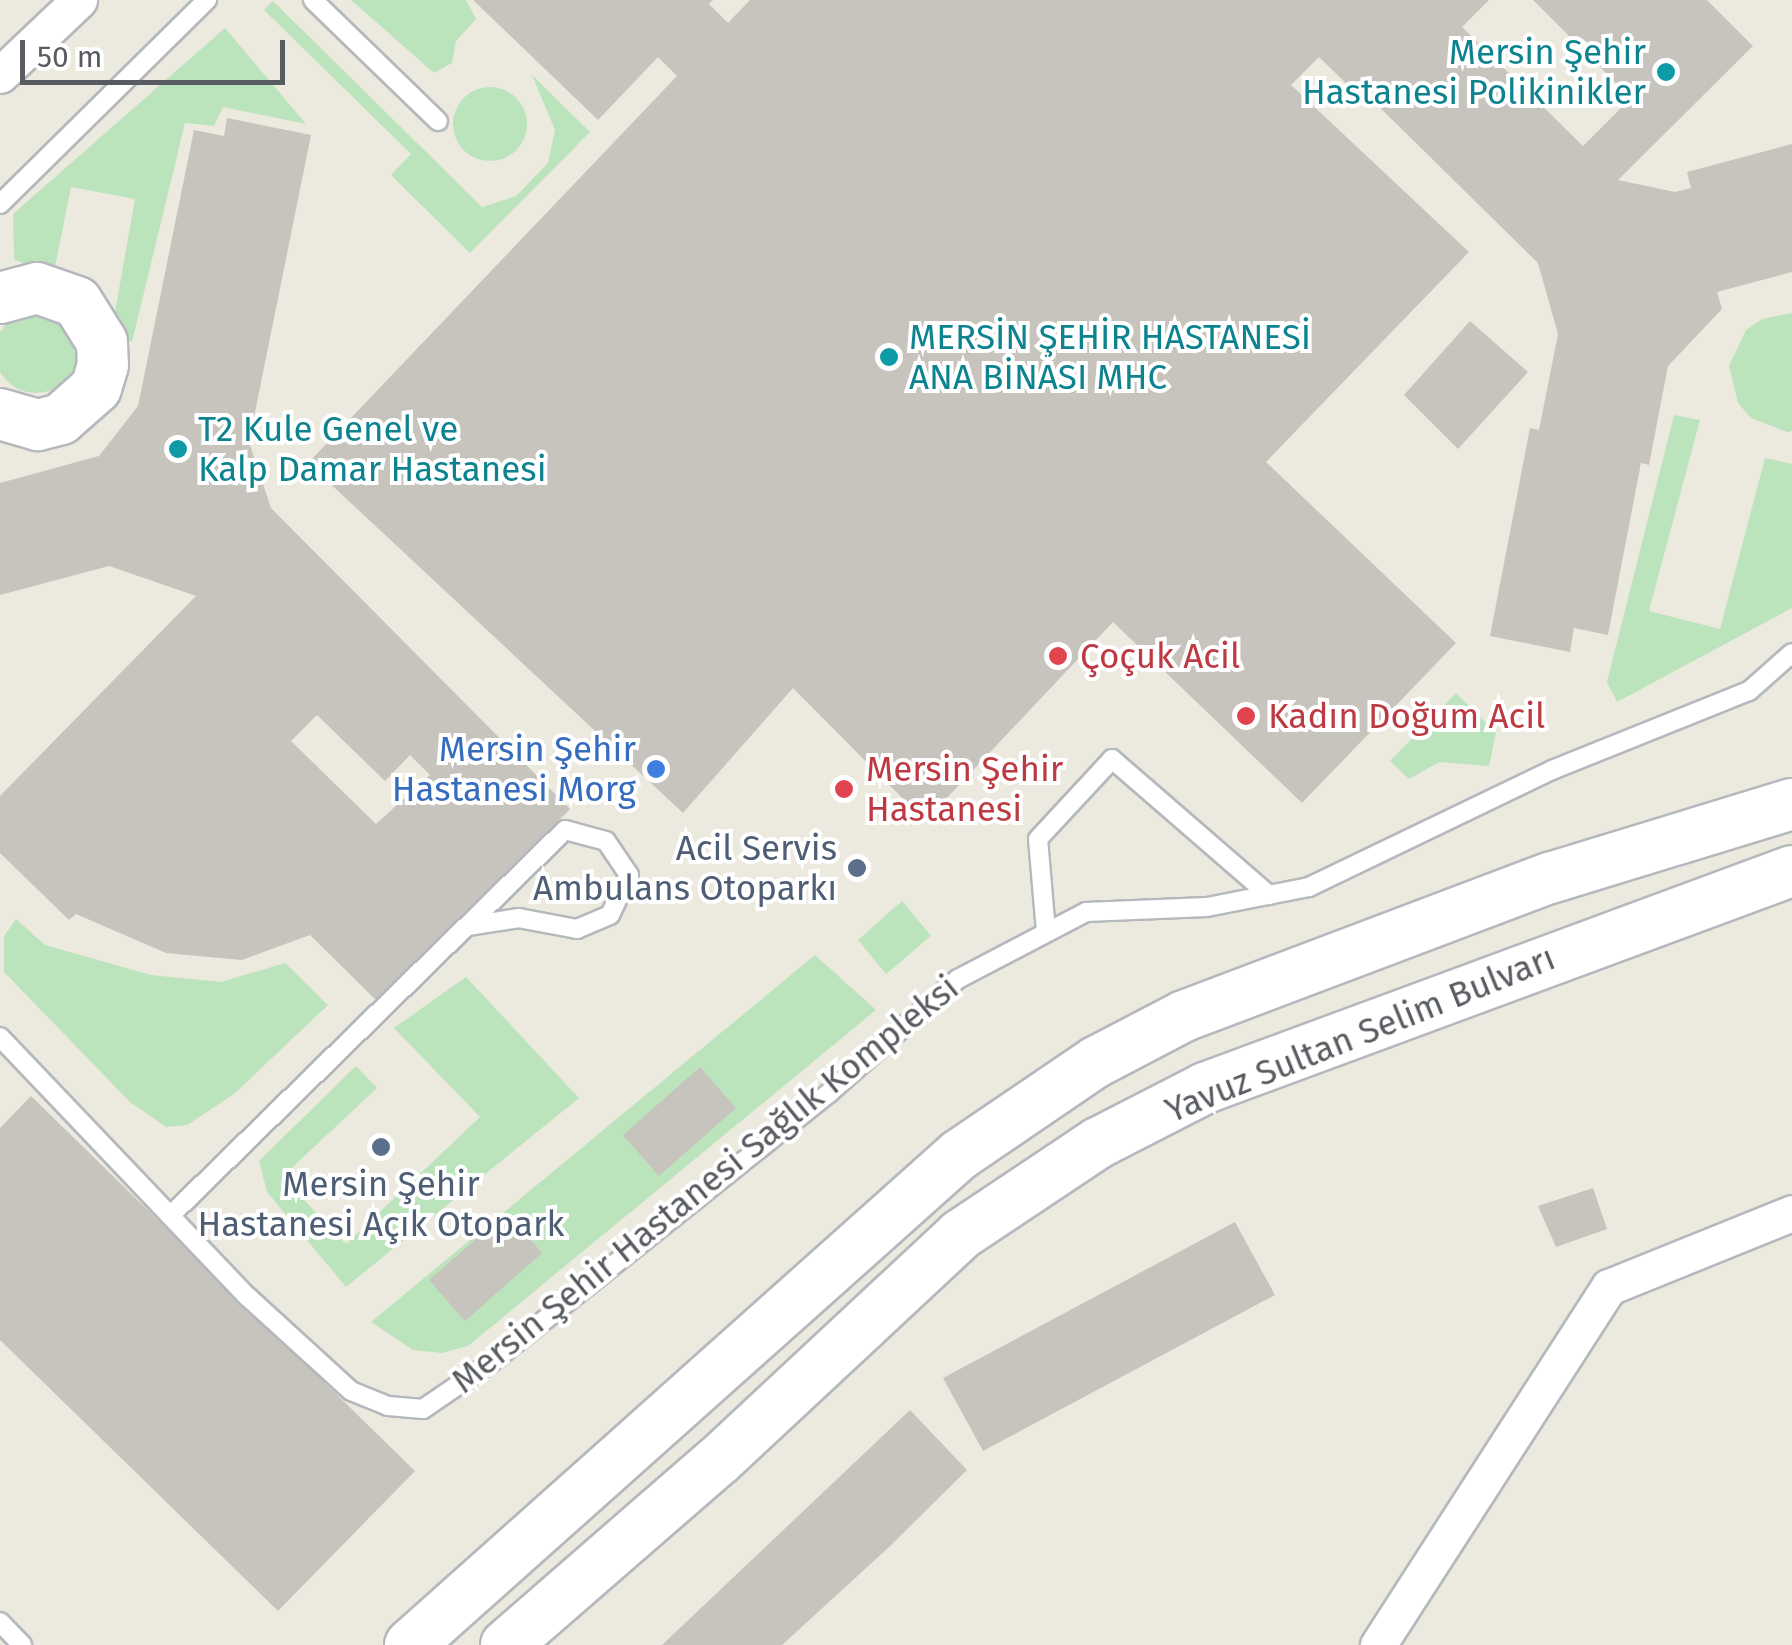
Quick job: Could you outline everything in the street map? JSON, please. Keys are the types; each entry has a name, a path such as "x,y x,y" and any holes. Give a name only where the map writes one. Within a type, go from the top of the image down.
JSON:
{"street":[{"path":"0,75 79,0"},
{"path":"0,298 36,288 77,302 102,342 103,365 96,388 61,419 38,425 0,414"},
{"path":"410,1645 959,1155 1096,1062 1184,1016 1534,884 1792,804"},
{"name":"Yavuz Sultan Selim Bulvarı","path":"506,1645 718,1462 960,1235 1098,1143 1205,1088 1792,871"},
{"path":"1378,1645 1609,1288 1792,1213"}],"lane":[{"path":"0,204 207,0"},
{"path":"314,0 438,121"},
{"name":"Mersin Şehir Hastanesi Sağlık Kompleksi","path":"0,1037 170,1216 350,1392 388,1406 423,1408 492,1362 798,1118 958,979 1086,912 1207,907 1310,887 1552,770 1750,691 1792,653"},
{"path":"1046,932 1038,839 1112,758 1269,895"},
{"path":"170,1216 566,830 606,841 629,875 610,915 577,930 519,918 468,926"},
{"path":"0,1622 22,1645"}],"green space":[{"path":"351,0 466,0 476,19 456,41 452,63 434,73"},
{"path":"273,1 482,207 516,196 548,163 555,130 532,75 590,132 470,253 391,175 411,154 264,10"},
{"path":"225,28 306,124 223,107 214,126 185,123 132,342 111,335 135,199 71,187 53,277 14,259 13,214"},
{"path":"490,87 516,98 527,124 516,150 490,161 464,150 453,124 464,98"},
{"path":"36,311 52,314 65,323 74,336 74,368 65,381 52,390 36,393 20,390 7,381 -2,368 -5,352 -2,336 7,323 20,314"},
{"path":"1792,313 1792,431 1787,432 1751,418 1738,403 1729,366 1746,330 1762,319"},
{"path":"1674,415 1700,420 1649,611 1720,629 1765,458 1792,464 1792,608 1617,702 1607,682"},
{"path":"1456,693 1496,733 1489,766 1439,762 1409,779 1390,761"},
{"path":"902,901 931,936 886,974 858,940"},
{"path":"16,919 45,945 151,975 221,982 285,963 328,1005 234,1094 187,1125 166,1127 130,1102 4,972 4,936"},
{"path":"815,955 876,1010 468,1346 442,1353 413,1350 371,1322"},
{"path":"466,977 579,1098 346,1287 267,1192 259,1161 356,1066 377,1088 282,1177 346,1244 480,1117 394,1028"}],"building":[{"name":"MERSİN ŞEHİR HASTANESİ ANA BİNASI MHC","path":"473,0 713,0 709,4 728,23 750,0 1489,0 1462,27 1583,146 1631,98 1533,0 1707,0 1753,46 1618,180 1675,192 1691,188 1687,172 1792,144 1792,272 1717,292 1722,309 1668,366 1649,465 1641,463 1608,635 1574,628 1570,652 1490,636 1530,428 1539,430 1558,334 1538,263 1361,89 1356,93 1319,57 1291,85 1469,252 1266,462 1456,643 1302,803 1113,622 925,821 793,688 683,813 308,463 677,76 658,57 598,120"},
{"path":"227,118 311,135 249,442 271,508 570,809 379,1003 310,935 242,960 166,953 76,914 69,920 0,853 0,796 196,596 109,566 0,595 0,483 99,456 138,406 194,130 224,136","holes":["317,715 385,781 410,755 430,775 376,824 291,741"]},
{"path":"1470,321 1528,372 1458,449 1404,395"},
{"path":"700,1067 736,1108 659,1176 623,1135"},
{"path":"31,1096 415,1471 278,1611 0,1340 0,1128"},
{"path":"1593,1188 1607,1229 1556,1247 1538,1206"},
{"path":"507,1212 542,1253 465,1321 429,1280"},
{"path":"1235,1222 1275,1295 983,1451 943,1378"},
{"path":"910,1410 967,1470 888,1548 782,1645 662,1645"}],"place":[{"name":"Mersin Şehir Hastanesi Polikinikler","path":"1666,72"},
{"name":"MERSİN ŞEHİR HASTANESİ ANA BİNASI MHC","path":"889,357"},
{"name":"T2 Kule Genel ve Kalp Damar Hastanesi","path":"178,449"},
{"name":"Çoçuk Acil","path":"1058,656"},
{"name":"Kadın Doğum Acil","path":"1246,716"},
{"name":"Mersin Şehir Hastanesi Morg","path":"656,769"},
{"name":"Mersin Şehir Hastanesi","path":"844,789"},
{"name":"Acil Servis Ambulans Otoparkı","path":"857,868"},
{"name":"Mersin Şehir Hastanesi Açık Otopark","path":"381,1147"}]}
